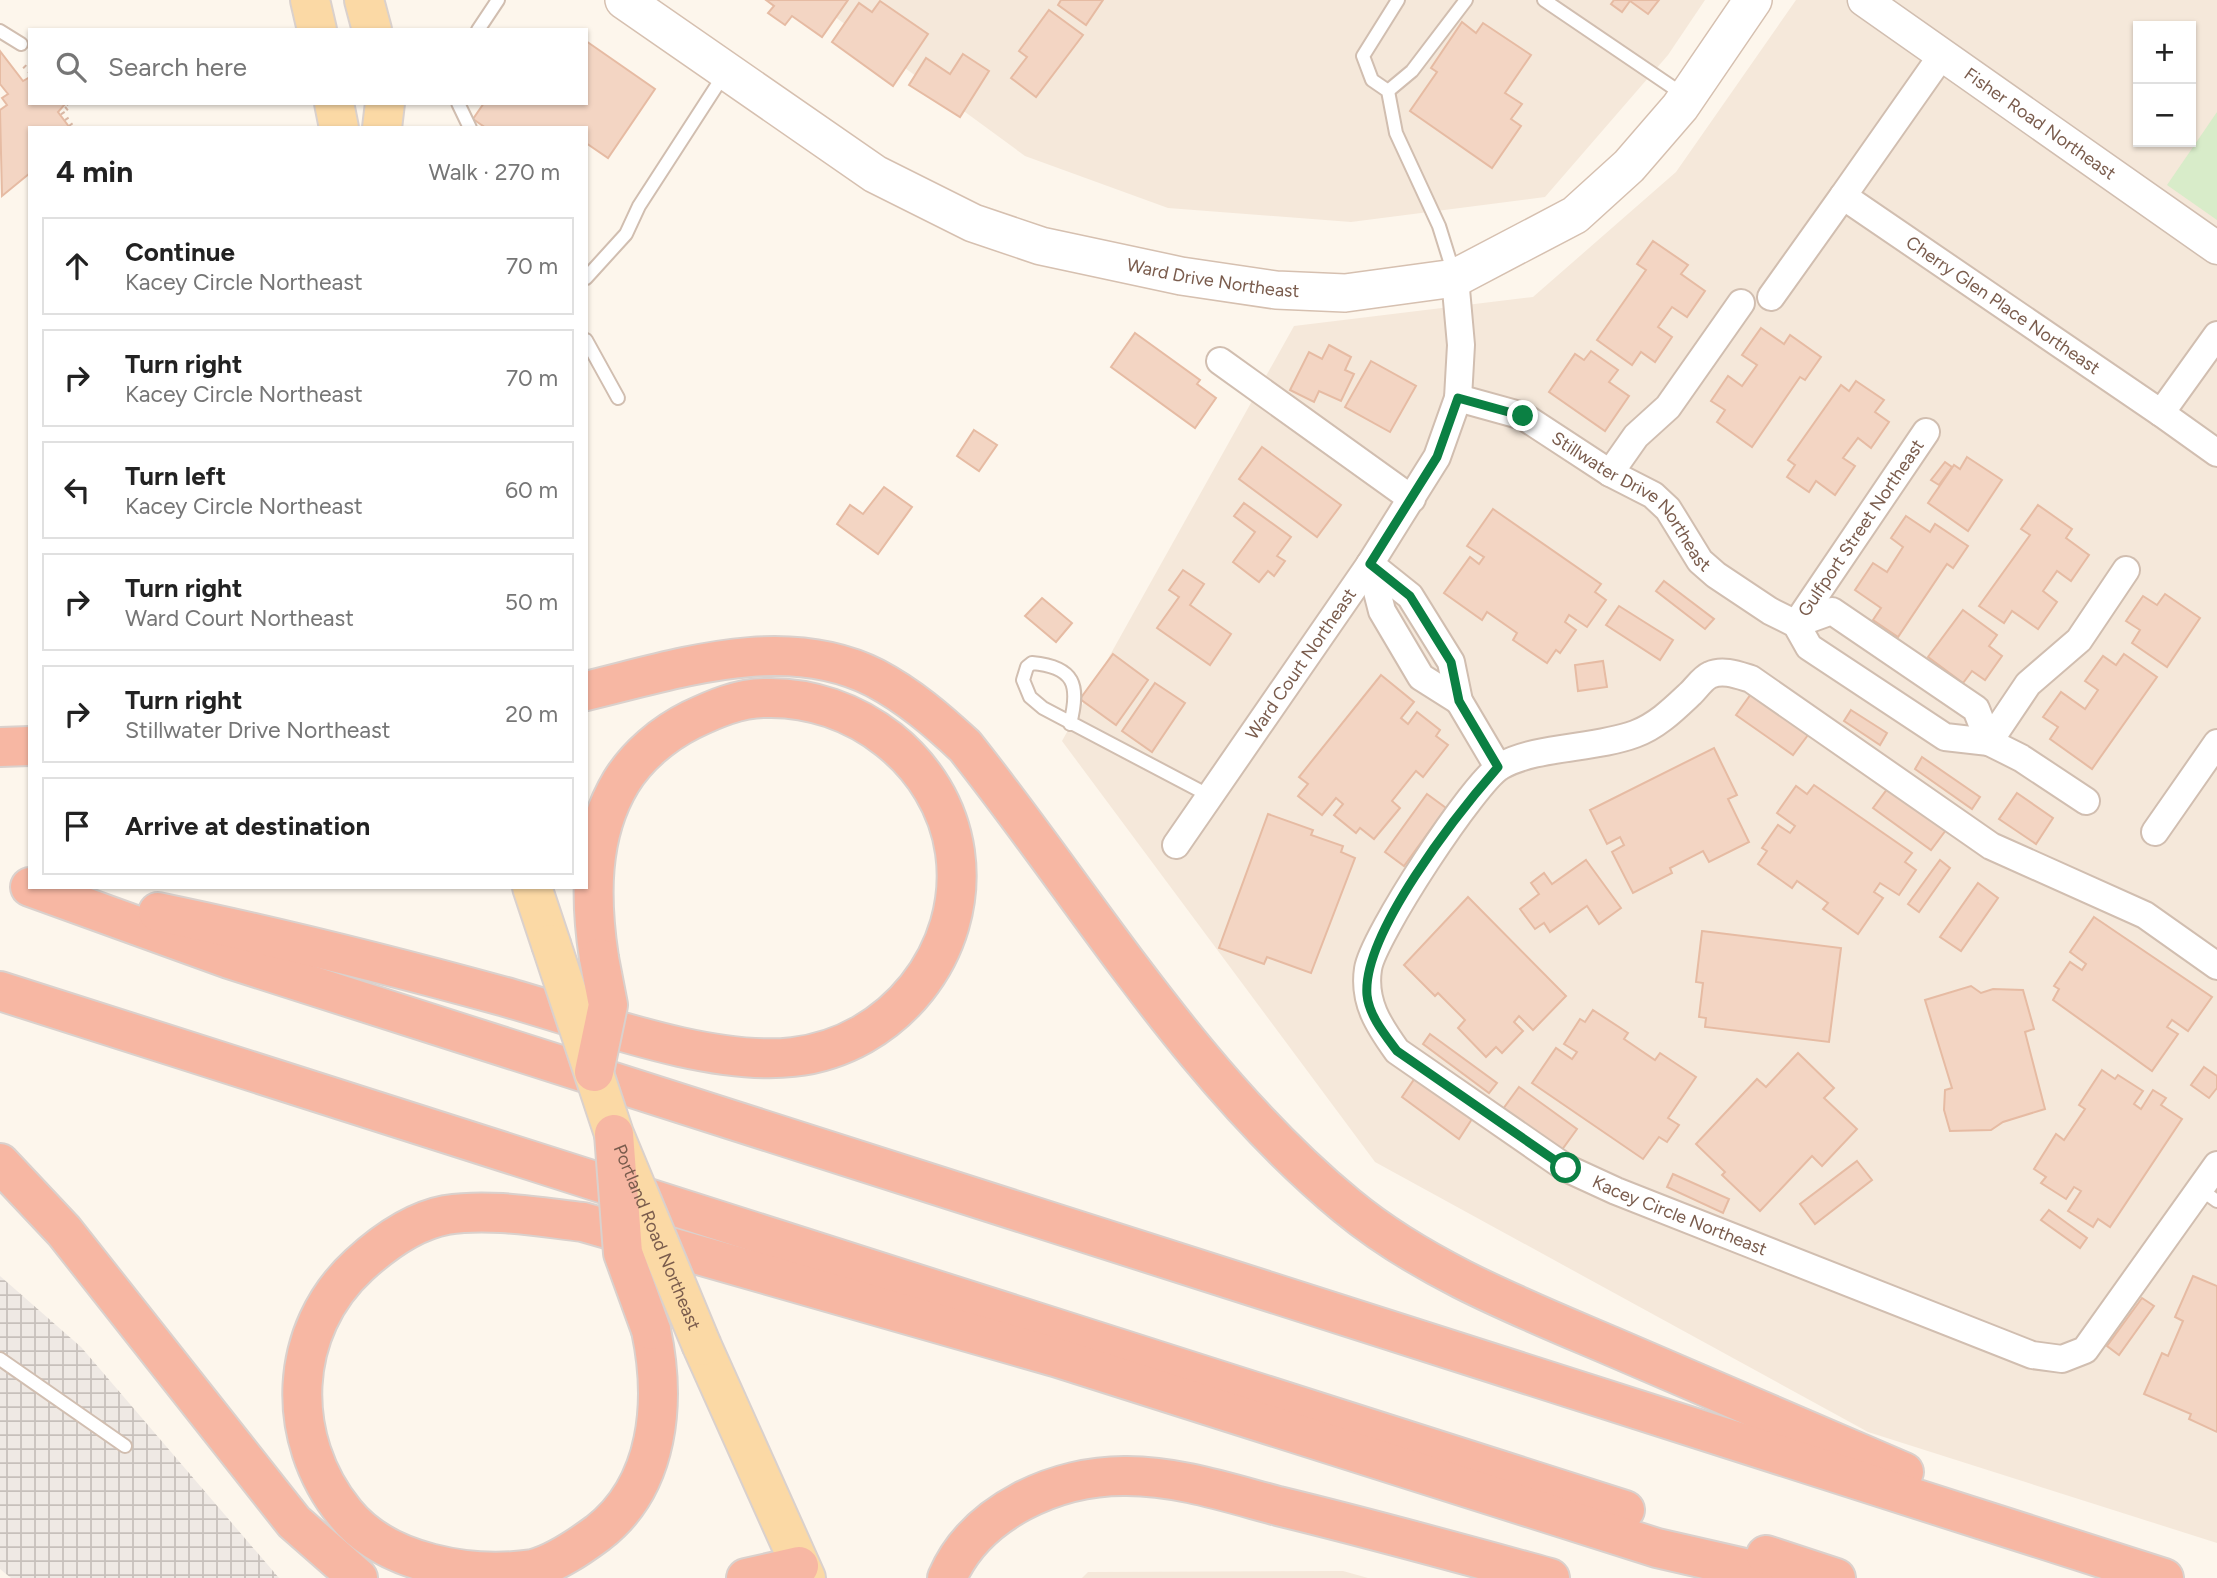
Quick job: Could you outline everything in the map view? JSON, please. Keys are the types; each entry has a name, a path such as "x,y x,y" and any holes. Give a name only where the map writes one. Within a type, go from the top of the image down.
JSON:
{"highway":[{"path":"588,691 709,662 772,656 831,663 873,677 928,712 965,746 1226,1086 1289,1155 1349,1209 1425,1258 1520,1307 2111,1561"},
{"path":"48,889 250,931 604,1026 680,1046 729,1056 795,1057 830,1049 870,1032 889,1017 914,993 948,935 957,883 955,850 945,816 929,780 884,735 852,716 808,701 763,698 731,704 674,729 639,758 621,782 598,839 593,888 599,958 608,1004 604,1026 594,1072"},
{"path":"0,747 28,746"},
{"path":"38,889 229,959 2164,1578"},
{"path":"0,991 1836,1578"},
{"path":"614,1134 623,1252 651,1329 659,1382 658,1416 649,1460 639,1482 610,1523 577,1548 534,1569 483,1575 429,1567 388,1549 345,1514 316,1465 303,1416 304,1359 318,1318 343,1280 376,1250 397,1236 445,1216 531,1216 583,1222 1042,1353 1657,1548 1788,1578"},
{"path":"0,1163 64,1231 294,1522 358,1578"},
{"path":"947,1578 973,1540 1001,1515 1039,1491 1089,1479 1127,1476 1191,1484 1550,1578"},
{"path":"746,1578 803,1572"}],"main road":[{"path":"310,0 317,28"},
{"path":"365,0 372,28"},
{"name":"Ward Drive Northeast","path":"624,0 875,174 973,223 1041,246 1181,276 1276,290 1345,293 1455,278 1575,215 1629,166 1687,97 1752,0"},
{"path":"334,105 340,126"},
{"path":"382,126 385,105"},
{"name":"Portland Road Northeast","path":"533,889 614,1134 702,1346 803,1572"}],"street":[{"name":"Fisher Road Northeast","path":"1864,0 2217,248"},
{"path":"1771,297 1942,55"},
{"name":"Cherry Glen Place Northeast","path":"1843,196 2217,453"},
{"name":"Ward Court Northeast","path":"1177,845 1370,564 1437,457 1458,398 1461,345 1455,278"},
{"path":"1610,473 1636,436 1668,407 1741,303"},
{"path":"2161,413 2217,335"},
{"path":"1220,361 1412,499"},
{"name":"Stillwater Drive Northeast","path":"1458,398 1523,416 1610,473 1653,495 1668,509 1700,561 1770,611 1796,624 1809,647 1945,737 1989,742 2021,758 2086,801"},
{"name":"Gulfport Street Northeast","path":"1796,624 1926,432"},
{"path":"1370,564 1382,611 1421,677 1459,701 1498,767"},
{"path":"1989,742 2028,684 2079,640 2126,570"},
{"path":"1796,624 1832,611 1976,709 1989,742"},
{"name":"Kacey Circle Northeast","path":"2217,966 2145,915 1991,846 1751,679 1731,672 1709,675 1662,720 1635,734 1518,758 1498,767 1477,790 1397,903 1377,941 1368,968 1367,998 1379,1026 1397,1051 1566,1168 1616,1191 2032,1355 2062,1359 2085,1350 2209,1195 2217,1166"},
{"path":"2155,832 2217,743"}],"lane":[{"path":"479,28 498,0"},
{"path":"1398,0 1363,56 1372,80 1388,91 1396,133 1439,226 1455,278"},
{"path":"1388,91 1412,71 1466,0"},
{"path":"1544,0 1687,97"},
{"path":"0,31 21,44"},
{"path":"588,276 626,234 639,206 725,72"},
{"path":"459,105 469,126"},
{"path":"588,344 618,398"},
{"path":"1070,724 1077,697 1071,680 1054,665 1032,663 1027,667 1023,680 1030,696 1070,724 1210,796"},
{"path":"0,1359 125,1447"}],"path":[{"path":"24,66 28,70"},
{"path":"69,105 62,113 72,126"}],"shaded area":[{"path":"812,0 1705,0 1668,55 1545,197 1351,222 1168,208 1025,156"},
{"path":"1796,0 2217,0 2217,1543 1868,1432 1375,1162 1062,741 1294,326 1533,297 1676,172"},
{"path":"0,1276 81,1347 279,1578 11,1578 0,1569"},
{"path":"1343,1571 1368,1578 1082,1578 1088,1572"}],"green space":[{"path":"2217,112 2217,220 2167,185 2193,147 2196,147 2196,143"}],"building":[{"path":"766,0 848,0 822,37 792,16 785,25 768,13 774,6"},
{"path":"1061,0 1103,0 1086,25 1058,5"},
{"path":"1614,0 1659,0 1648,14 1630,1 1622,12 1611,4"},
{"path":"880,1 928,34 893,86 832,42 859,3 872,12"},
{"path":"1049,10 1083,35 1036,97 1011,78 1027,57 1019,51"},
{"path":"1462,22 1476,33 1483,23 1531,55 1505,93 1522,104 1511,119 1521,126 1492,168 1410,111 1437,72 1431,68"},
{"path":"588,42 655,89 608,158 588,144 588,126 483,126 473,119 483,105 588,105"},
{"path":"0,51 23,81 28,78 28,105 64,105 58,112 68,126 28,126 28,175 2,196 0,110 7,105 2,98 8,94 0,84"},
{"path":"963,54 989,71 960,117 909,85 926,58 950,74"},
{"path":"1653,241 1688,265 1681,274 1705,291 1687,317 1672,307 1658,327 1672,337 1655,362 1641,352 1632,365 1597,340 1646,270 1637,264"},
{"path":"1761,328 1784,344 1790,335 1821,357 1805,380 1800,377 1752,447 1717,422 1725,410 1711,401 1728,376 1742,386 1757,365 1742,355"},
{"path":"1135,333 1200,380 1197,384 1216,398 1195,428 1111,367"},
{"path":"1329,345 1351,357 1345,370 1354,374 1341,401 1319,391 1314,402 1290,390 1309,352 1322,359"},
{"path":"1591,351 1618,370 1609,382 1629,396 1605,431 1549,392 1575,354 1584,360"},
{"path":"1371,361 1416,386 1390,432 1345,407"},
{"path":"1856,381 1884,400 1875,412 1889,422 1871,448 1858,438 1843,458 1855,466 1835,495 1816,481 1809,492 1787,477 1795,465 1788,460 1841,385 1849,391"},
{"path":"974,430 997,445 979,471 957,456"},
{"path":"1262,447 1341,505 1317,537 1239,479"},
{"path":"1967,457 2002,480 1968,531 1928,503 1954,465 1960,469"},
{"path":"1945,462 1952,467 1939,485 1931,480"},
{"path":"884,487 912,507 878,554 837,524 850,505 863,514"},
{"path":"1244,503 1291,537 1277,556 1285,561 1274,576 1268,571 1259,582 1233,562 1255,532 1234,516"},
{"path":"2038,505 2072,529 2066,538 2089,555 2071,581 2057,571 2043,591 2057,602 2038,629 2012,611 2004,623 1979,606 2030,535 2021,529"},
{"path":"1493,509 1601,584 1595,592 1606,600 1587,627 1569,615 1565,622 1576,630 1560,653 1556,650 1547,663 1513,640 1517,633 1487,612 1482,620 1444,593 1470,557 1479,564 1484,557 1467,546"},
{"path":"1906,516 1930,532 1935,524 1968,546 1953,568 1947,564 1898,637 1873,620 1881,608 1855,590 1873,563 1887,572 1903,547 1891,538"},
{"path":"1183,570 1204,584 1190,605 1231,634 1210,665 1157,628 1179,597 1169,590"},
{"path":"1664,581 1714,619 1705,629 1656,591"},
{"path":"2165,594 2200,618 2167,667 2132,643 2140,630 2126,621 2143,596 2157,605"},
{"path":"1042,598 1072,623 1056,642 1025,616"},
{"path":"1619,606 1673,640 1660,660 1606,625"},
{"path":"1963,610 1997,635 1989,646 2002,656 1985,680 1972,671 1963,683 1928,657"},
{"path":"1113,654 1148,680 1116,725 1080,699"},
{"path":"2124,654 2157,677 2092,769 2050,739 2058,727 2043,717 2061,692 2085,709 2098,690 2085,681 2103,656 2116,665"},
{"path":"1603,661 1607,687 1578,691 1575,665"},
{"path":"1381,675 1414,702 1401,718 1408,724 1417,712 1440,730 1436,736 1448,745 1423,777 1416,771 1392,801 1400,808 1374,839 1360,828 1356,833 1334,815 1343,804 1336,798 1322,815 1298,796 1308,784 1299,777"},
{"path":"1155,683 1185,703 1152,752 1122,731"},
{"path":"1751,694 1808,735 1793,755 1736,715"},
{"path":"1851,710 1887,733 1880,745 1844,721"},
{"path":"1714,748 1737,795 1728,799 1749,842 1709,862 1703,851 1670,868 1672,873 1633,893 1612,852 1624,845 1620,837 1607,844 1590,810"},
{"path":"1922,757 1980,797 1972,809 1915,769"},
{"path":"1814,785 1912,853 1905,862 1916,870 1899,895 1880,883 1874,892 1883,898 1858,934 1823,909 1828,903 1797,881 1792,888 1758,864 1767,851 1762,848 1778,825 1790,833 1795,826 1777,813 1796,786 1807,794"},
{"path":"1888,788 1946,830 1931,850 1873,808"},
{"path":"2017,793 2053,818 2036,844 1999,819"},
{"path":"1427,794 1446,808 1404,866 1385,852"},
{"path":"1268,814 1313,830 1311,835 1343,846 1341,852 1355,858 1311,973 1267,957 1264,964 1219,948"},
{"path":"1586,860 1621,908 1599,924 1587,906 1550,932 1544,923 1535,929 1520,909 1539,894 1531,883 1544,873 1552,884"},
{"path":"1940,860 1950,868 1919,912 1908,904"},
{"path":"1978,883 1998,898 1961,951 1940,937"},
{"path":"1468,897 1566,996 1533,1030 1519,1016 1514,1022 1523,1031 1502,1053 1496,1047 1486,1057 1458,1028 1465,1020 1438,993 1435,996 1404,965"},
{"path":"2094,917 2212,997 2188,1031 2172,1020 2167,1027 2178,1034 2152,1071 2053,1000 2059,989 2054,986 2070,962 2082,970 2086,964 2070,952"},
{"path":"1702,931 1841,948 1829,1042 1705,1027 1706,1018 1699,1017 1703,983 1696,982"},
{"path":"1971,986 1981,993 1993,989 2023,990 2034,1029 2025,1032 2045,1109 2003,1122 1991,1130 1950,1131 1944,1110 1945,1090 1952,1088 1925,1000"},
{"path":"1593,1010 1628,1033 1624,1039 1655,1060 1660,1053 1696,1077 1668,1118 1679,1125 1667,1142 1659,1137 1643,1159 1532,1083 1556,1048 1572,1059 1577,1052 1564,1044 1580,1019 1585,1022"},
{"path":"1430,1034 1497,1083 1489,1093 1423,1044"},
{"path":"1798,1053 1834,1088 1824,1098 1857,1129 1822,1166 1812,1156 1760,1211 1722,1175 1725,1172 1696,1144 1757,1079 1766,1087"},
{"path":"2204,1067 2217,1076 2217,1088 2209,1098 2191,1085"},
{"path":"2102,1070 2115,1079 2118,1075 2143,1091 2134,1104 2141,1109 2153,1090 2166,1098 2161,1105 2182,1119 2110,1227 2098,1219 2093,1227 2068,1211 2081,1191 2074,1187 2066,1199 2041,1183 2046,1177 2034,1169 2056,1134 2064,1140 2085,1109 2079,1105"},
{"path":"1415,1078 1472,1119 1459,1139 1402,1097"},
{"path":"1519,1087 1577,1129 1561,1151 1503,1109"},
{"path":"1857,1161 1872,1180 1815,1224 1800,1204"},
{"path":"1673,1174 1729,1199 1723,1213 1667,1187"},
{"path":"2049,1210 2087,1238 2080,1248 2041,1220"},
{"path":"2193,1276 2217,1286 2217,1432 2189,1419 2191,1414 2144,1394 2162,1353 2168,1356 2183,1321 2175,1317"},
{"path":"2142,1298 2154,1306 2119,1355 2107,1346"}],"route":[{"path":"1523,416 1458,398 1437,457 1370,564 1410,596 1451,662 1459,701 1498,767 1477,790 1397,903 1377,941 1368,968 1367,998 1379,1026 1397,1051 1566,1168"}]}
